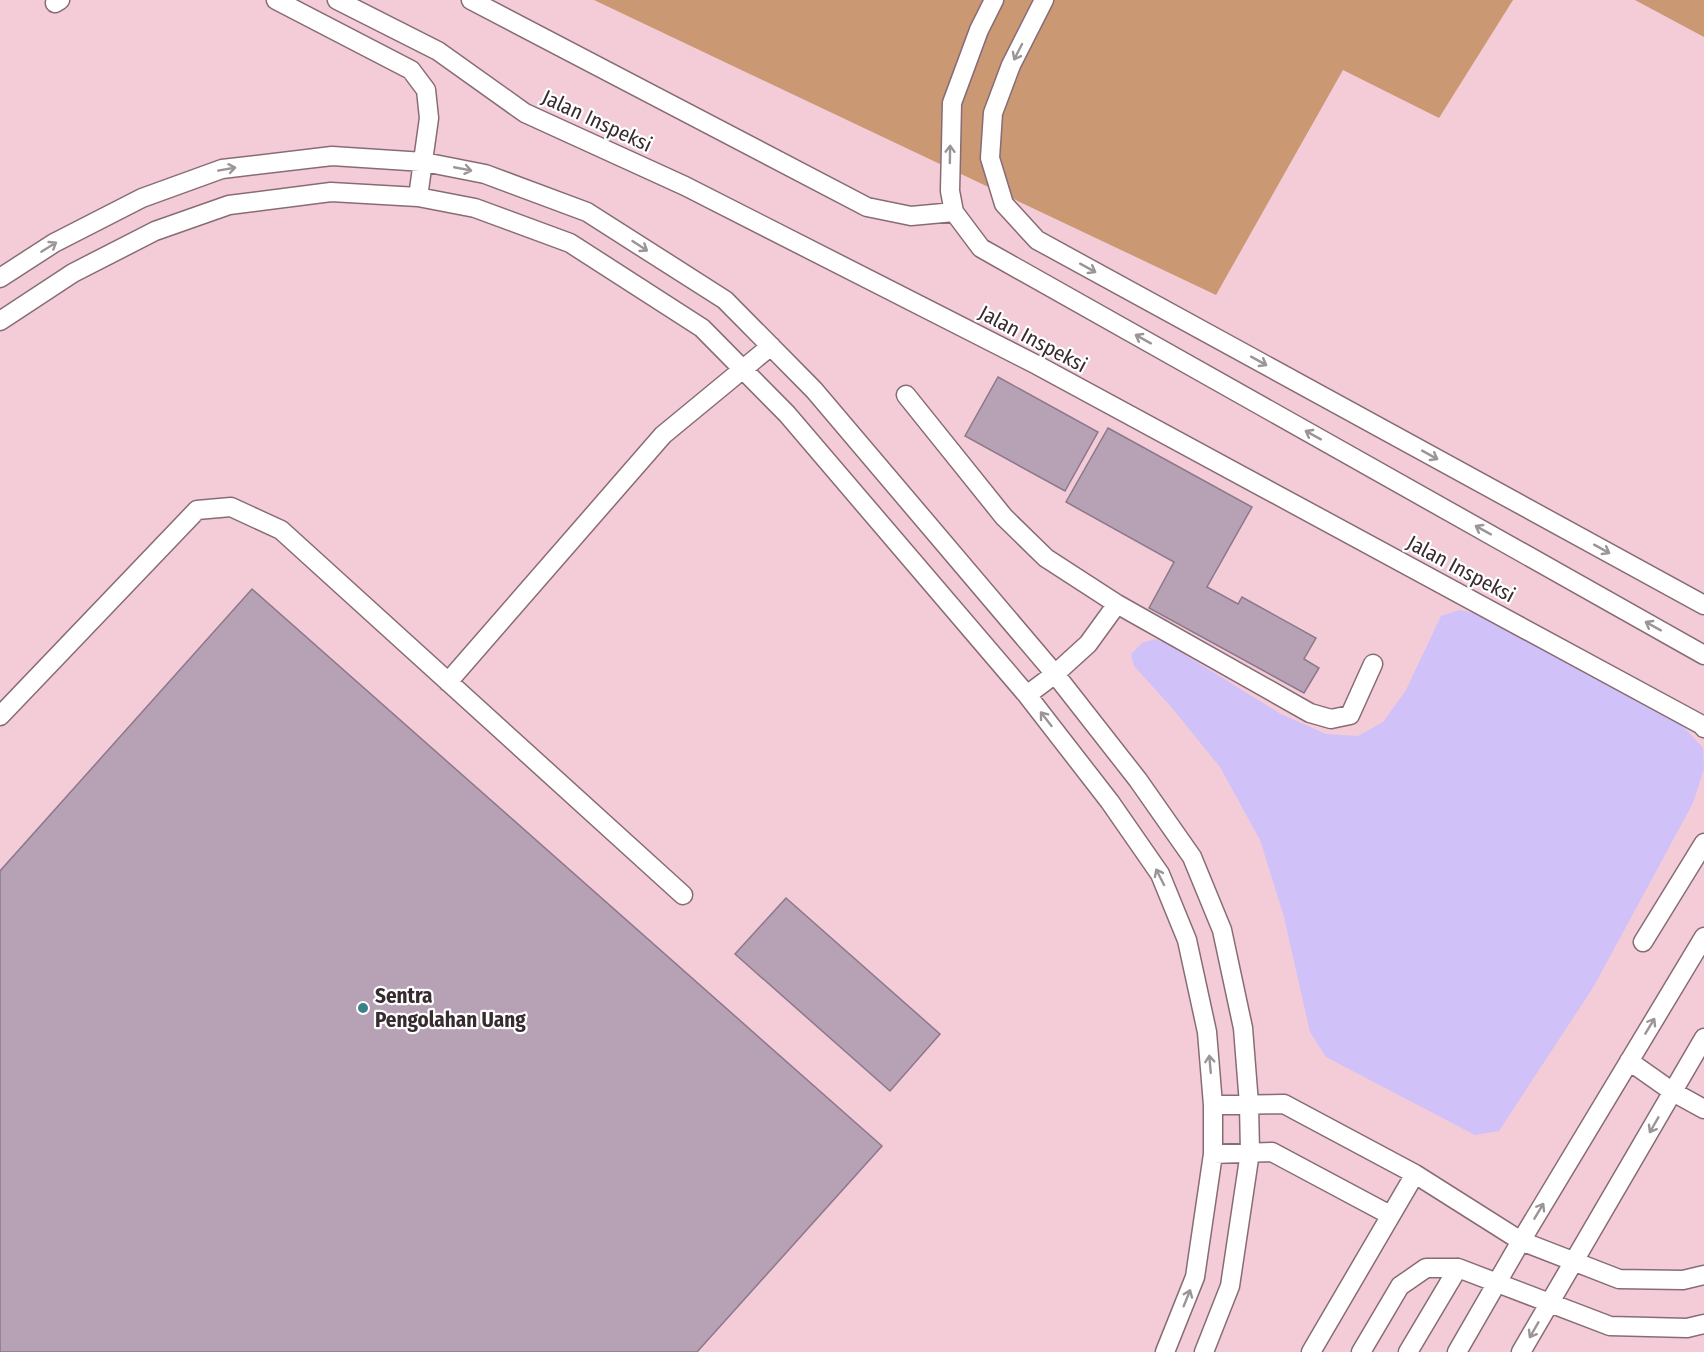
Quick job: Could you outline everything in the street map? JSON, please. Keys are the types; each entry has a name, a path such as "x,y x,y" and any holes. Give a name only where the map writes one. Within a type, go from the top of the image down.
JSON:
{"lane":[{"path":"276,0 411,70 426,90 429,118 418,197"},
{"name":"Jalan Inspeksi","path":"337,0 438,51 525,113 685,186 1037,365 1704,728"},
{"path":"471,0 867,207 911,216 954,212"},
{"path":"994,0 979,30 952,103 950,191 954,212 981,248 1704,655"},
{"path":"1044,0 1011,65 993,113 990,158 1004,204 1037,240 1704,604"},
{"path":"0,278 54,243 142,198 222,170 332,156 424,162 485,174 587,212 725,300 814,390 1055,674 1138,780 1192,857 1222,930 1243,1028 1249,1104 1250,1152 1230,1286 1204,1352"},
{"path":"0,321 73,273 155,231 229,205 331,192 418,197 475,208 570,243 702,328 787,414 1027,695 1110,802 1160,874 1187,940 1207,1032 1213,1105 1213,1154 1195,1277 1165,1352"},
{"path":"448,681 663,435 771,346"},
{"path":"906,395 1004,517 1046,558 1117,604 1310,712 1331,719 1350,715 1373,664"},
{"path":"0,717 197,510 231,507 281,530 683,895"},
{"path":"1027,695 1055,674 1088,644 1117,604"},
{"path":"1643,942 1704,843"},
{"path":"1457,1352 1704,937"},
{"path":"1521,1352 1704,1038"},
{"path":"1629,1061 1673,1092 1704,1109"},
{"path":"1213,1105 1284,1104 1415,1174 1521,1241 1619,1279 1683,1280 1704,1275"},
{"path":"1213,1154 1272,1152 1390,1215"},
{"path":"1311,1352 1415,1174"},
{"path":"1361,1352 1400,1286 1426,1268 1458,1268 1610,1326 1687,1328 1704,1324"},
{"path":"1408,1352 1458,1268"}],"shaded area":[{"path":"0,0 1704,0 1704,1352 0,1352"},
{"path":"594,0 1513,0 1439,118 1343,70 1216,295"},
{"path":"1635,0 1704,0 1704,37"},
{"path":"1460,610 1483,615 1682,725 1703,748 1704,769 1693,803 1594,986 1499,1131 1475,1135 1326,1057 1310,1032 1284,917 1260,840 1220,767 1134,666 1131,654 1142,643 1155,639 1169,645 1281,714 1326,734 1358,736 1383,722 1406,690 1441,616"}],"building":[{"path":"998,377 1098,432 1065,491 965,436"},
{"path":"1108,428 1252,507 1207,587 1238,604 1242,597 1316,638 1304,659 1319,668 1304,693 1149,608 1174,562 1066,502"},
{"name":"Sentra Pengolahan Uang","path":"252,589 882,1146 697,1352 0,1352 0,871"},
{"path":"786,898 940,1034 890,1091 735,954"}],"place":[{"name":"Sentra Pengolahan Uang","path":"363,1008"}]}
